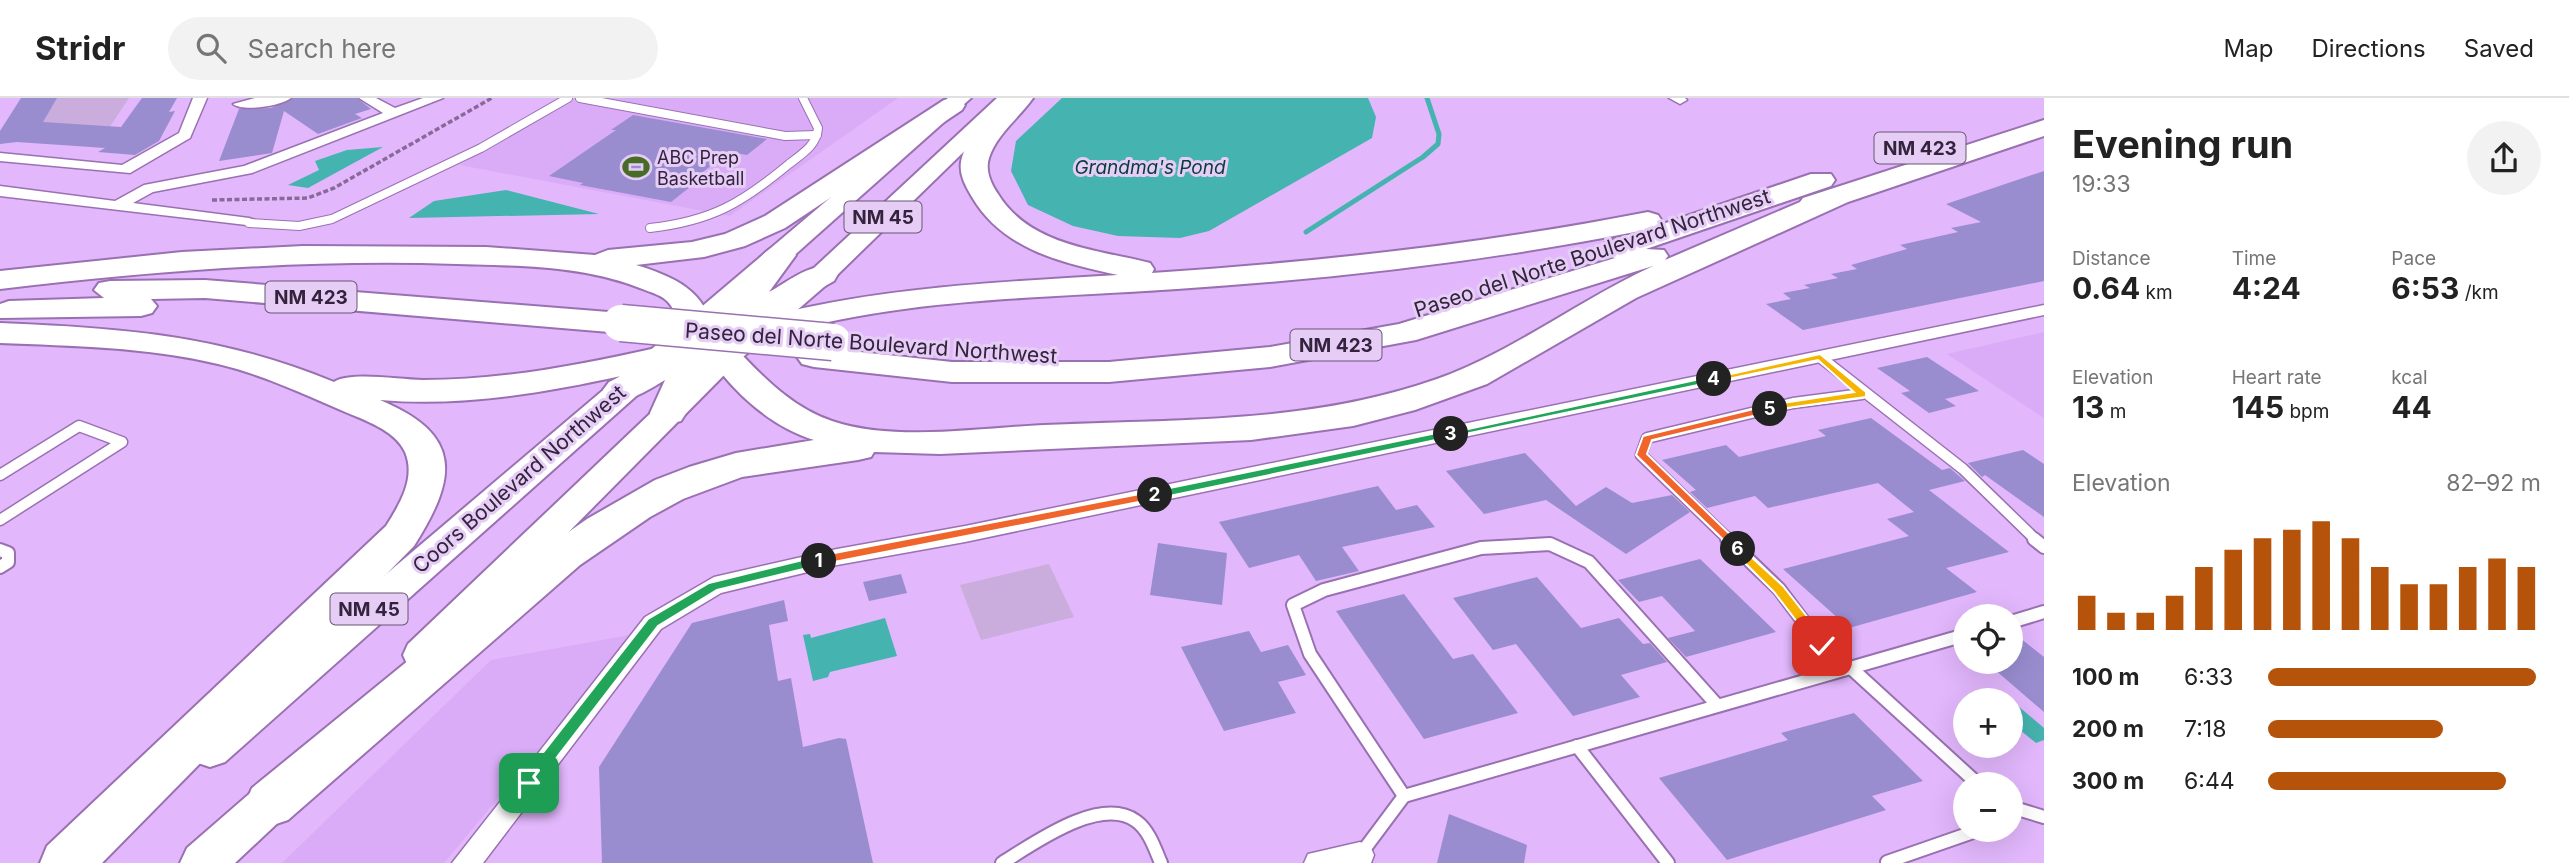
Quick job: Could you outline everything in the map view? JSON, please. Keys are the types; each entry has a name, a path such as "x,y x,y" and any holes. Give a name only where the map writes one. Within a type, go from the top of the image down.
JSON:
{"highway":[{"path":"1021,98 977,153 973,165 985,199 999,216 1051,247 1086,258 1136,268 1221,277"},
{"path":"0,280 170,261 404,253 572,260 642,259 693,251 735,240 775,222 957,102"},
{"name":"Paseo del Norte Boulevard Northwest","path":"0,311 177,304 614,332 824,350 1064,358 1239,344 1343,327 1443,304 2044,108"},
{"name":"Paseo del Norte Boulevard Northwest","path":"824,350 952,372 1109,372 1270,356 1404,333 1584,279 2044,128"},
{"path":"306,382 398,393 458,392 529,384 867,304 928,296 1221,277 1431,258 1546,241 1796,188"},
{"path":"270,804 606,523 652,495 700,475 751,459 802,452 944,441 1262,430 1330,421 1397,405 1455,385 1625,291 1838,196"},
{"path":"668,412 713,341 780,255"},
{"path":"572,260 631,271 679,295 713,341 769,403 796,419 836,434 873,439 944,441"},
{"path":"713,341 822,274"},
{"name":"Paseo del Norte Boulevard Northwest","path":"0,297 90,290 205,289 614,332"},
{"path":"0,333 109,338 222,355 306,382 393,420 414,436 426,456 426,484 420,507 400,536 66,863"}],"main road":[{"name":"NM 45","path":"822,274 1009,98"},
{"name":"NM 45","path":"780,255 957,102"},
{"name":"Coors Boulevard Northwest","path":"78,863 621,390 713,341"},
{"path":"203,863 270,804 668,412"}],"street":[{"path":"0,157 125,170 185,135 200,98"},
{"path":"240,104 284,98"},
{"path":"366,98 394,113"},
{"path":"118,206 149,188 247,170 436,98"},
{"path":"0,191 249,223"},
{"path":"467,863 653,623 714,586 836,556 965,534 2044,310"},
{"path":"1318,863 1363,859"}],"lane":[{"path":"249,223 299,226 332,219 481,148 568,98"},
{"path":"580,98 785,136 817,135"},
{"path":"650,228 700,220 737,206 810,147 817,135 817,122 803,98"},
{"path":"1820,357 1862,394 1965,471 2021,529 2044,547"},
{"path":"1862,394 1793,403 1647,438 1641,455 1779,589 1822,646 1851,668 1965,772"},
{"path":"0,475 79,426 122,442 0,520"},
{"path":"1404,796 1310,654 1293,605 1324,590 1481,548 1550,544 1588,562 1717,705"},
{"path":"0,550 8,553 8,562 0,567"},
{"path":"2023,618 2044,612"},
{"path":"1363,859 1404,796 1953,638"},
{"path":"1577,746 1668,863"},
{"path":"1002,863 1091,814 1114,811 1135,819 1150,838 1161,863"},
{"path":"2023,811 2044,817"},
{"path":"1886,863 1953,839"}],"shaded area":[{"path":"56,98 129,98 109,128 38,125"},
{"path":"568,98 898,98 730,216 460,165"},
{"path":"2044,332 2044,418 1947,354"},
{"path":"1049,564 1074,617 981,640 960,585"},
{"path":"635,634 444,863 282,863 491,660"}],"water":[{"name":"Grandma's Pond","path":"1062,98 1368,98 1376,117 1372,138 1209,231 1180,238 1118,236 1073,226 1028,205 1011,171 1016,141"},
{"path":"383,147 308,188 288,185 319,170 315,161 347,150"},
{"path":"506,190 599,214 409,218 434,201"},
{"path":"885,618 897,656 830,672 828,677 813,681 803,635 810,634 811,638"},
{"path":"2023,710 2044,728 2044,740 2036,743 2023,732"}],"building":[{"path":"21,98 57,98 43,122 121,127 142,98 177,98 169,112 175,111 159,141 135,155 98,152 105,148 17,142 0,144 0,131"},
{"path":"293,98 357,98 371,109 355,114 362,118 318,134 284,111 272,153 219,161 239,109 271,108"},
{"name":"ABC Prep Basketball","path":"633,115 767,139 747,155 729,152 695,178 699,180 671,202 580,185 583,183 549,176 616,130 611,130"},
{"path":"2044,171 2044,281 1803,330 1766,304 1791,299 1783,293 1810,288 1804,285 1838,278 1831,274 1857,269 1851,265 1907,249 1900,245 1958,232 1951,228 1981,222 1946,204"},
{"path":"1927,357 1979,391 1945,399 1956,406 1929,413 1901,393 1910,391 1877,368"},
{"path":"1871,418 1942,470 1950,468 1965,481 1929,490 2009,552 1946,568 1977,592 1849,628 1783,569 1909,536 1887,519 1914,512 1878,483 1768,508 1755,496 1707,508 1690,492 1696,490 1662,460 1726,445 1739,457 1826,436 1818,430"},
{"path":"2023,450 2044,464 2044,517 1985,475 1982,477 1968,463"},
{"path":"1525,453 1576,506 1606,487 1632,503 1672,495 1690,512 1626,554 1546,500 1484,514 1446,471"},
{"path":"1378,486 1396,510 1417,505 1435,527 1342,547 1359,571 1316,581 1299,555 1249,568 1219,522"},
{"path":"1158,543 1227,553 1222,605 1150,595"},
{"path":"1700,559 1776,632 1686,657 1668,638 1695,631 1662,596 1639,602 1618,580"},
{"path":"901,574 907,593 869,601 863,582"},
{"path":"1537,577 1581,628 1619,618 1643,644 1650,643 1667,662 1621,675 1640,697 1573,716 1516,644 1493,650 1453,598"},
{"path":"1404,594 1453,659 1473,654 1518,713 1424,739 1336,611"},
{"path":"784,600 788,621 769,625 778,681 791,678 803,747 839,738 846,739 873,863 602,863 599,767 692,623"},
{"path":"1249,631 1261,652 1288,645 1306,675 1278,682 1296,713 1224,731 1181,647"},
{"path":"2023,640 2044,657 2044,712 2023,694 2023,688 2016,688 2000,674 2023,674"},
{"path":"1854,713 1923,781 1872,796 1886,810 1727,860 1659,778 1788,740 1781,733"},
{"path":"1449,814 1527,845 1524,863 1437,863"}],"waterway":[{"path":"1306,232 1423,157 1438,144 1439,134 1427,98"}],"place":[{"name":"ABC Prep Basketball","path":"636,167"}],"route":[{"path":"529,783 653,623 714,586 836,556 965,534 1820,357 1862,394 1793,403 1647,438 1641,455 1779,589 1822,646"}]}
